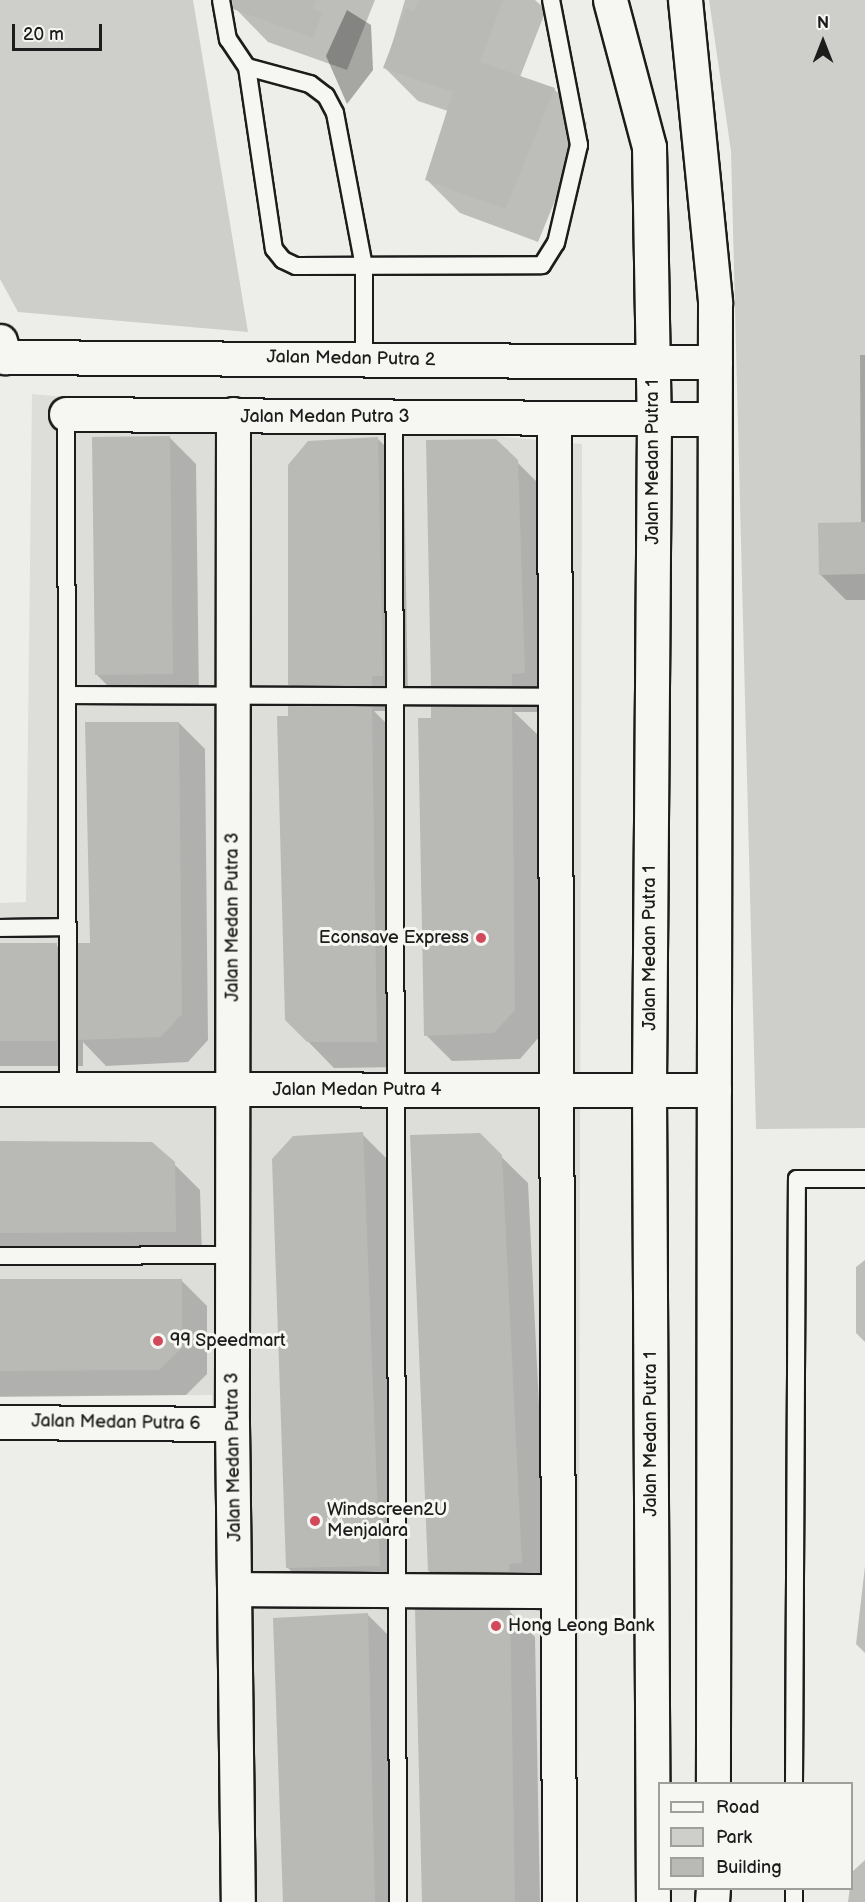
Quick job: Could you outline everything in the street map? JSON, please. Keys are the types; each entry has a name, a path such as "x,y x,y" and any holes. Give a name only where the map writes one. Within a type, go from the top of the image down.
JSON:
{"street":[{"name":"Jalan Medan Putra 1","path":"610,0 649,147 654,362 649,1090 652,1902"},
{"path":"685,0 714,276 713,1782"},
{"name":"Jalan Medan Putra 2","path":"2,352 715,362"},
{"path":"66,414 233,414"},
{"name":"Jalan Medan Putra 3","path":"238,1902 237,1589 232,1424 233,414 654,421 714,419"},
{"path":"554,418 554,1591 559,1902"},
{"name":"Jalan Medan Putra 4","path":"0,1089 714,1090"},
{"name":"Jalan Medan Putra 6","path":"0,1422 232,1424"},
{"path":"237,1589 554,1591"}],"lane":[{"path":"221,0 228,39 247,67 274,249 296,266 542,265 560,233 579,144 551,0"},
{"path":"247,67 310,84 326,96 334,113 364,266 364,358"},
{"path":"66,414 68,1089"},
{"path":"394,416 398,1902"},
{"path":"67,695 554,697"},
{"path":"0,928 68,927"},
{"path":"794,1782 797,1179 865,1179"},
{"path":"0,1256 232,1255"}],"shaded area":[{"path":"347,10 371,25 373,70 347,104 326,56"},
{"path":"32,394 582,444 578,1902 241,1902 212,1395 0,1396 0,903 26,902"}],"green space":[{"path":"0,0 193,0 248,332 18,312 0,279"},
{"path":"709,0 865,0 865,1128 756,1129 731,151"}],"building":[{"path":"232,0 316,0 313,9 322,13 313,38 233,9"},
{"path":"418,0 503,0 480,62 555,88 505,209 425,180 453,92 383,68 406,8 414,11"},
{"path":"170,436 173,674 95,675 92,437"},
{"path":"378,437 383,676 372,676 372,686 288,685 288,465 308,441"},
{"path":"496,439 518,460 525,673 512,674 512,686 431,686 426,440"},
{"path":"865,522 865,574 819,575 818,523"},
{"path":"288,706 372,707 377,1042 307,1042 285,1020 277,716 288,716"},
{"path":"431,707 512,707 515,1010 494,1033 424,1036 418,718 431,718"},
{"path":"85,722 179,722 182,1014 161,1037 78,1040 78,943 90,943"},
{"path":"0,943 57,943 57,1041 0,1041"},
{"path":"363,1132 380,1566 286,1568 272,1159 293,1136"},
{"path":"480,1133 502,1155 522,1563 509,1564 509,1572 428,1571 410,1135"},
{"path":"0,1141 152,1142 175,1162 176,1232 0,1233"},
{"path":"0,1279 182,1279 182,1348 159,1370 0,1371"},
{"path":"415,1609 510,1609 515,1902 422,1902"},
{"path":"368,1613 375,1902 283,1902 273,1618"}],"place":[{"name":"Econsave Express","path":"481,938"},
{"name":"99 Speedmart","path":"158,1341"},
{"name":"Windscreen2U Menjalara","path":"315,1521"},
{"name":"Hong Leong Bank","path":"496,1626"}]}
